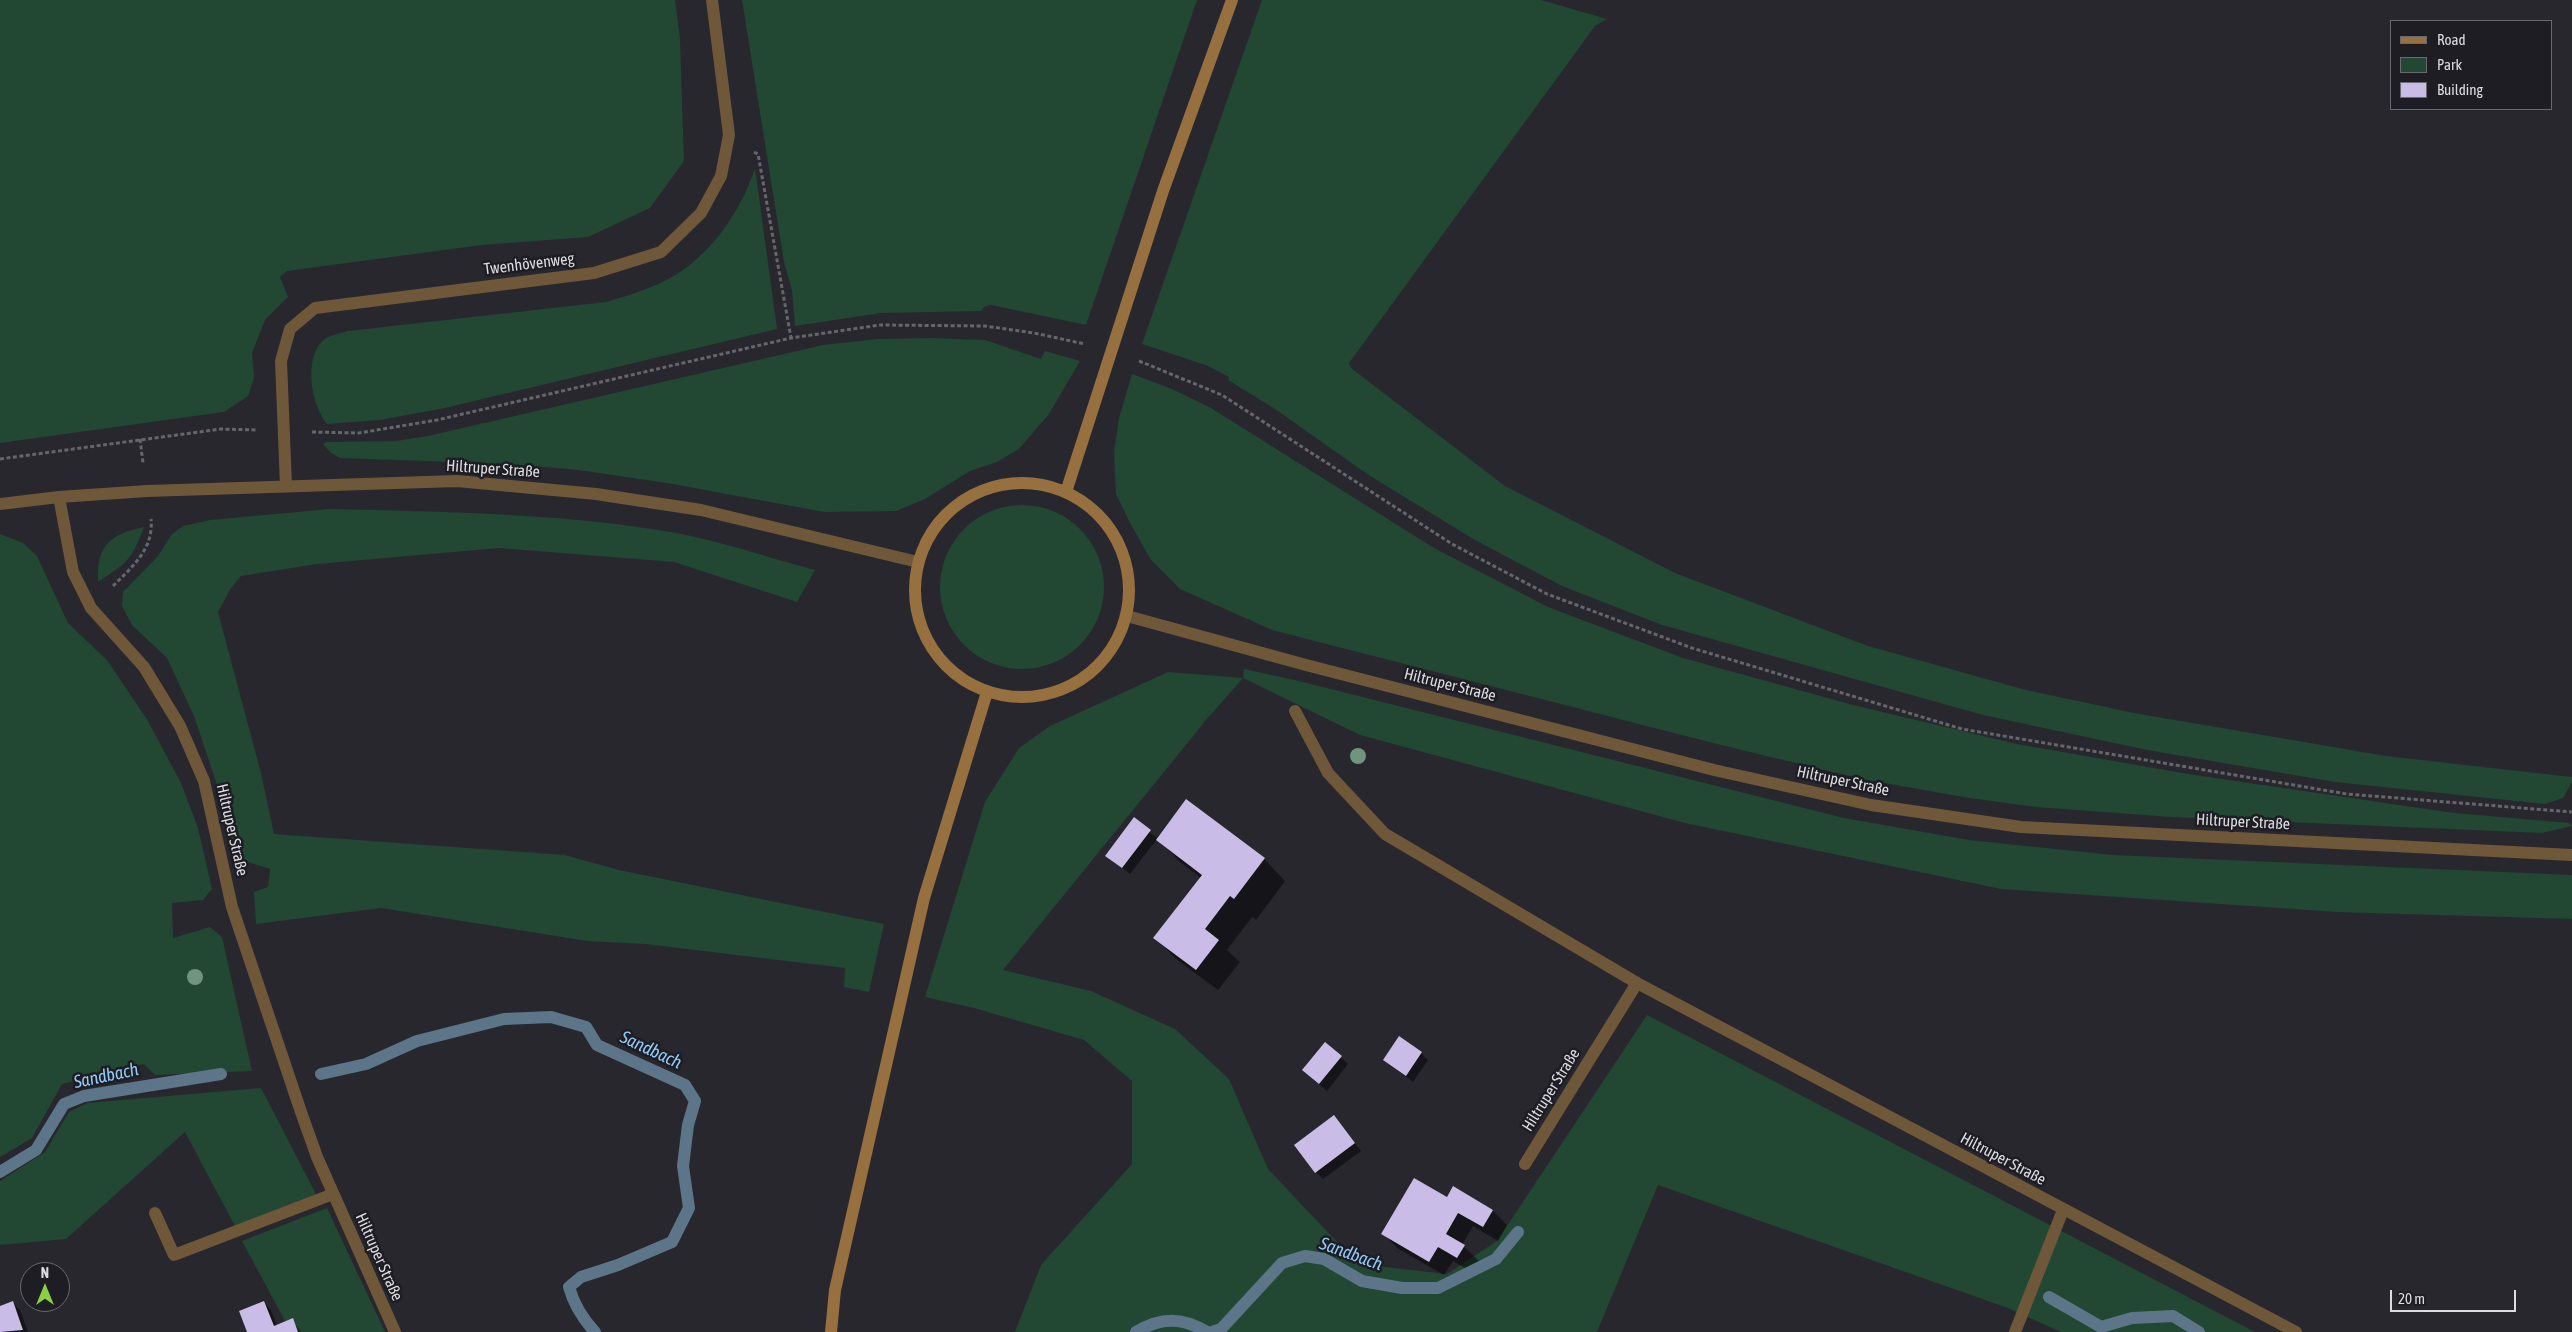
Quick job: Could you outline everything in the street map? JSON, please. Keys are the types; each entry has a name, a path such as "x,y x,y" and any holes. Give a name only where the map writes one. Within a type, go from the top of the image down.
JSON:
{"main road":[{"path":"1066,492 1163,191 1232,0"},
{"path":"1030,483 1066,492 1097,513 1119,543 1129,578 1127,616 1120,634 1110,651 1096,668 1079,681 1048,694 1014,698 987,692 954,674 931,648 920,626 915,603 918,562 934,529 960,502 976,494 993,486 1030,483"},
{"path":"831,1332 835,1290 924,898 987,692"}],"street":[{"name":"Twenhövenweg","path":"286,486 281,361 290,329 315,308 594,273 660,252 701,213 721,176 728,135 712,0"},
{"name":"Hiltruper Straße","path":"0,504 59,497 147,491 457,481 596,494 701,510 918,562"},
{"name":"Hiltruper Straße","path":"59,497 73,572 91,608 144,667 180,726 204,782 232,907 314,1148 395,1332"},
{"name":"Hiltruper Straße","path":"1127,616 1316,668 1714,770 1871,805 2021,827 2572,855"},
{"name":"Hiltruper Straße","path":"1295,711 1328,773 1385,834 1637,983 2296,1332"},
{"name":"Hiltruper Straße","path":"1525,1164 1637,983"},
{"path":"155,1213 174,1255 333,1194"},
{"path":"2015,1332 2063,1210"}],"path":[{"path":"728,135 758,154 791,338"},
{"path":"0,459 221,429 359,433 437,420 791,338 880,325 985,326"},
{"path":"1222,395 1452,544 1546,594 1692,648 1962,729 2347,794 2572,812"},
{"path":"91,608 141,558 152,532 140,439"}],"green space":[{"path":"0,0 675,0 680,39 684,161 650,208 588,237 482,245 287,271 280,277 288,297 265,320 252,353 254,378 248,396 224,412 0,443"},
{"path":"742,0 1197,0 1086,325 991,305 985,306 981,311 881,313 795,326 792,290 784,262"},
{"path":"1262,0 1541,0 1607,19 1595,26 1349,363 1351,368 1505,486 1675,573 1868,646 2026,690 2134,713 2386,756 2572,777 2572,782 2563,798 2545,804 2335,782 2147,750 1983,715 1662,625 1562,586 1475,540 1370,476 1272,407 1228,380 1229,377 1208,366 1142,344"},
{"path":"755,168 777,329 445,408 380,420 327,424 321,416 313,393 312,368 318,346 326,338 348,331 606,302 643,290 677,274 715,241 743,198"},
{"path":"932,338 985,340 1041,359 1045,351 1080,361 1049,414 1019,449 997,462 970,471 925,499 896,511 824,512 667,483 578,470 510,464 340,458 331,453 323,444 326,442 396,441 428,436 823,345 878,339"},
{"path":"1132,374 1172,389 1211,408 1434,548 1548,607 1683,658 1853,705 2017,744 2188,774 2454,813 2570,823 2572,826 2542,833 2171,817 2036,807 1969,798 1862,779 1713,743 1272,630 1180,589 1151,560 1130,523 1116,494 1114,452 1119,418"},
{"path":"1014,505 1030,505 1053,511 1068,519 1080,529 1090,541 1098,556 1104,579 1104,595 1098,618 1090,633 1080,645 1068,655 1053,663 1030,669 1014,669 991,663 976,655 954,633 944,611 940,595 940,579 946,556 954,541 976,519 998,509"},
{"path":"330,509 501,514 629,526 671,532 707,540 815,570 797,602 674,562 499,548 317,564 241,576 231,588 218,612 261,773 274,834 565,855 619,870 884,924 869,992 844,987 845,968 645,944 587,941 381,908 256,924 254,892 268,887 270,869 235,858 220,794 194,716 167,658 132,625 122,606 123,592 158,556 172,534 183,526 210,520"},
{"path":"144,527 136,547 127,560 98,582 100,559 108,544 122,533"},
{"path":"0,534 23,543 37,556 68,623 107,660 148,721 181,783 198,828 212,889 203,900 172,903 173,938 210,927 222,937 252,1071 155,1075 144,1064 62,1084 32,1138 0,1157"},
{"path":"1244,669 1299,681 1844,818 1969,840 2113,855 2572,875 2572,919 2337,912 2001,889 1685,823 1360,735 1243,678"},
{"path":"1168,672 1243,678 1207,719 1003,970 1091,991 1175,1029 1229,1079 1268,1169 1358,1264 1447,1274 1497,1241 1647,1015 2255,1332 2061,1332 2008,1308 1658,1185 1597,1332 1015,1332 1041,1265 1132,1164 1132,1081 1084,1040 974,1008 925,997 985,802 1019,748 1050,726"},
{"path":"261,1088 316,1194 235,1226 185,1132 66,1239 0,1245 0,1181 45,1152 69,1112 87,1103"},
{"path":"327,1208 385,1332 291,1332 242,1241"}],"building":[{"path":"1186,799 1265,858 1234,899 1230,896 1205,929 1219,940 1196,970 1153,938 1202,875 1156,840"},
{"path":"1134,817 1151,830 1122,868 1105,856"},
{"path":"1399,1036 1422,1052 1406,1076 1383,1060"},
{"path":"1325,1042 1342,1056 1319,1084 1302,1070"},
{"path":"1334,1115 1355,1143 1315,1173 1294,1145"},
{"path":"1414,1178 1447,1197 1453,1186 1493,1210 1483,1227 1458,1213 1446,1234 1465,1245 1457,1258 1438,1247 1429,1262 1381,1234"},
{"path":"13,1301 23,1330 0,1332 0,1306"},
{"path":"264,1301 274,1326 293,1318 298,1332 247,1332 239,1311"}],"waterway":[{"name":"Sandbach","path":"321,1074 366,1064 417,1041 504,1019 551,1017 586,1027 597,1045 685,1085 695,1101 688,1125 683,1166 689,1208 672,1242 618,1265 581,1277 569,1287 579,1311 595,1332"},
{"name":"Sandbach","path":"0,1172 36,1150 64,1104 84,1096 221,1074"},
{"name":"Sandbach","path":"1212,1332 1221,1329 1282,1263 1305,1256 1324,1259 1362,1281 1402,1288 1438,1288 1496,1259 1518,1232"},
{"name":"Sandbach","path":"2049,1297 2101,1327 2132,1318 2173,1316 2199,1332"},
{"name":"Sandbach","path":"1136,1332 1163,1321 1180,1321 1207,1332"}]}
